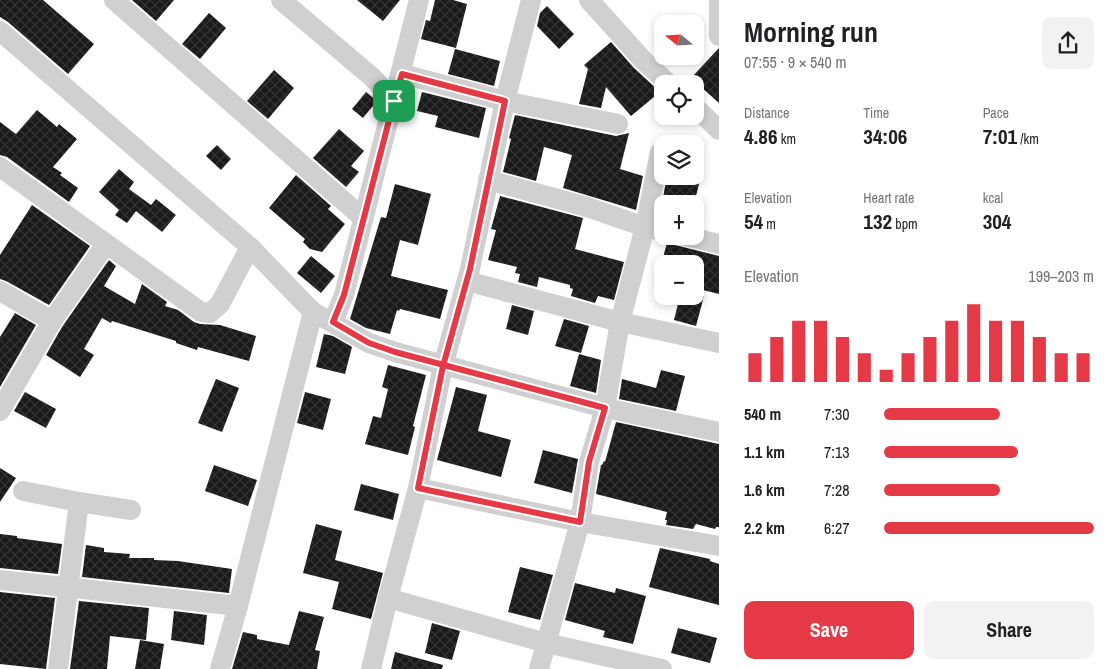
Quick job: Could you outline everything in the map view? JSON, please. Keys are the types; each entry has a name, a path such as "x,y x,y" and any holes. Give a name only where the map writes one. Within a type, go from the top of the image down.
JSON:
{"street":[{"path":"114,0 363,218"},
{"path":"281,0 372,77 394,101"},
{"path":"333,322 344,295 420,0"},
{"path":"371,669 418,488 443,366 467,281 505,101 531,0"},
{"path":"589,0 660,75"},
{"path":"719,0 719,36"},
{"path":"0,31 250,247 313,312 369,343 443,366 605,408 719,432"},
{"path":"402,74 505,101 618,124"},
{"path":"704,116 719,130"},
{"path":"0,167 201,312 210,313 220,304 250,247"},
{"path":"488,180 587,207 654,229 620,322 605,408 589,462 580,522 539,669"},
{"path":"704,240 719,244"},
{"path":"0,411 52,321 106,244"},
{"path":"467,281 620,322 719,343"},
{"path":"0,291 52,321"},
{"path":"220,669 238,606 313,312"},
{"path":"418,488 580,522 719,546"},
{"path":"23,491 132,510"},
{"path":"58,669 79,502"},
{"path":"0,580 238,606"},
{"path":"388,598 546,643 662,669"}],"building":[{"path":"0,0 43,0 94,44 68,74 0,17"},
{"path":"132,0 174,0 156,21"},
{"path":"357,0 400,0 383,21"},
{"path":"435,0 453,0 467,4 456,48 421,39 426,20 430,21"},
{"path":"547,6 574,34 559,49 537,26 540,13"},
{"path":"209,13 226,28 200,59 182,44"},
{"path":"611,42 634,68 654,86 654,97 631,116 606,87 601,108 579,104 588,69 584,65"},
{"path":"719,48 719,103 704,90 704,75 694,75"},
{"path":"455,49 500,61 494,86 448,74"},
{"path":"274,70 294,88 268,119 247,101"},
{"path":"366,92 377,101 363,118 352,109"},
{"path":"422,92 486,108 479,138 435,127 438,116 417,111"},
{"path":"37,110 57,127 59,124 77,139 53,167 62,173 60,175 78,188 69,202 7,157 0,155 0,122 16,134"},
{"path":"515,115 616,136 629,133 620,169 643,176 636,210 563,188 572,155 544,147 536,181 503,172"},
{"path":"339,129 364,151 351,166 359,172 346,187 313,158"},
{"path":"217,145 231,159 221,170 206,156"},
{"path":"119,169 134,182 129,189 151,205 156,199 176,215 162,232 136,211 127,223 115,215 119,210 99,192"},
{"path":"296,175 331,206 328,209 345,224 322,252 310,249 303,242 305,239 269,208"},
{"path":"395,184 431,194 418,245 400,240 391,276 448,290 440,319 400,309 399,311 397,310 390,334 366,328 350,319 381,217 386,218"},
{"path":"665,185 699,185 696,195 664,195"},
{"path":"500,196 583,218 575,249 624,262 614,300 598,296 595,303 571,296 573,289 570,288 570,285 539,277 537,287 518,282 520,274 515,273 517,267 488,260 496,230 491,229"},
{"path":"32,205 90,246 49,305 0,279 0,255"},
{"path":"666,245 675,245 719,256 719,294 704,290 704,255 664,255"},
{"path":"311,256 335,276 321,293 297,273"},
{"path":"109,260 116,266 104,286 135,304 142,284 167,302 165,306 178,310 194,322 220,325 256,336 249,361 198,347 197,350 176,343 176,341 112,321 111,323 102,318 84,349 94,355 80,377 46,355 62,327"},
{"path":"512,305 534,311 528,335 506,329"},
{"path":"678,305 702,305 696,326 674,320"},
{"path":"15,313 36,325 0,387 0,337"},
{"path":"564,319 589,326 581,353 555,346"},
{"path":"324,334 333,336 352,347 345,374 316,367"},
{"path":"579,354 601,360 596,393 570,386"},
{"path":"388,365 426,375 408,455 365,444 373,416 381,418 388,389 382,387"},
{"path":"661,370 685,376 676,411 619,399 622,379 656,388"},
{"path":"216,379 239,388 222,432 198,423"},
{"path":"456,387 487,395 478,431 511,440 501,477 437,460"},
{"path":"25,392 56,409 46,428 14,411"},
{"path":"305,392 331,399 323,430 297,423"},
{"path":"616,422 719,444 719,527 715,529 696,524 693,529 666,525 667,512 596,494 601,465 605,462"},
{"path":"543,450 578,459 572,493 534,483"},
{"path":"214,465 257,480 248,506 205,491"},
{"path":"0,468 16,478 0,502"},
{"path":"361,484 399,494 393,520 354,510"},
{"path":"316,524 342,531 335,560 383,573 371,619 332,609 339,582 303,573"},
{"path":"0,534 62,544 58,574 0,568"},
{"path":"86,545 104,548 104,552 130,554 129,558 154,558 154,560 178,561 232,569 229,593 82,577"},
{"path":"660,548 710,559 710,561 719,564 719,605 649,587"},
{"path":"520,567 553,575 540,620 508,612"},
{"path":"575,583 615,593 616,588 646,596 633,644 603,637 605,631 565,620"},
{"path":"0,592 55,598 46,669 0,664"},
{"path":"79,601 149,608 146,640 110,636 107,669 70,669"},
{"path":"174,611 207,615 204,645 171,640"},
{"path":"299,611 324,617 315,650 320,651 317,669 232,669 243,632 257,635 257,639 289,645"},
{"path":"432,623 460,631 452,660 425,653"},
{"path":"678,628 717,638 710,663 671,653"},
{"path":"140,640 164,644 160,669 135,669"},
{"path":"395,652 443,665 442,669 391,669"}],"route":[{"path":"394,101 344,295 333,322 369,343 395,352 443,366 605,408 589,462 580,522 418,488 443,366 470,269 505,101 402,74 394,101"}]}
